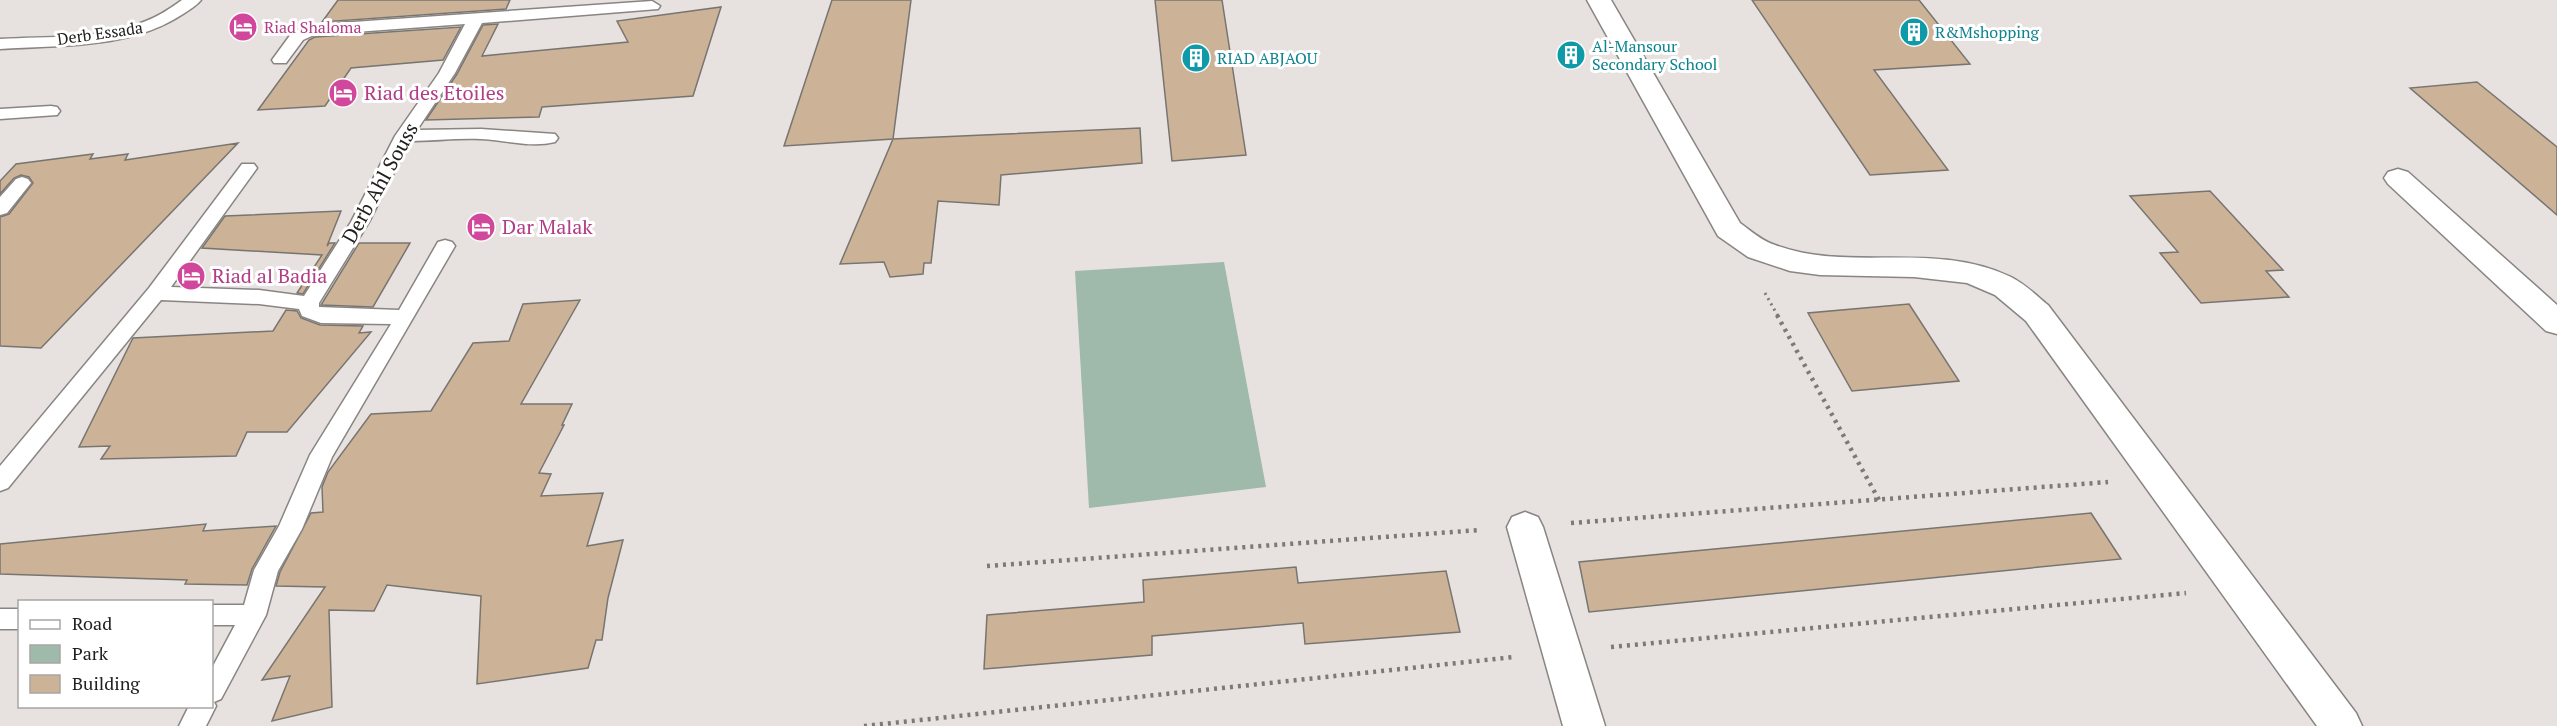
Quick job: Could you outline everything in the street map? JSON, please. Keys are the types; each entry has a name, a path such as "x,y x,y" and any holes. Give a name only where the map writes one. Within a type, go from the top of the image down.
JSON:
{"street":[{"path":"1599,0 1729,229 1762,252 1785,259 1816,264 1916,267 1968,273 2001,285 2037,313 2341,726"},
{"path":"2398,178 2557,323"},
{"path":"1525,527 1584,726"}],"lane":[{"name":"Derb Essada","path":"0,44 104,36 133,31 151,25 193,0"},
{"path":"280,60 297,37 310,30 652,6"},
{"name":"Derb Ahl Souss","path":"309,303 360,222 404,136 447,73 476,19"},
{"path":"0,114 51,111"},
{"path":"404,136 481,134 516,138 549,138"},
{"path":"0,482 156,293 248,168"},
{"path":"0,209 22,183"},
{"path":"213,689 254,615 267,570 290,529 321,455 405,317 445,246"},
{"path":"156,293 259,297 309,303 309,311 321,316 405,317"},
{"path":"213,615 254,615"},
{"path":"0,619 18,619"},
{"path":"192,726 202,708"}],"path":[{"path":"1764,292 1880,500"}],"green space":[{"path":"1224,262 1266,487 1089,508 1075,271"}],"building":[{"path":"338,0 510,0 506,9 322,22"},
{"path":"832,0 911,0 893,139 784,146"},
{"path":"1155,0 1222,0 1246,155 1172,161"},
{"path":"1752,0 1919,0 1970,64 1874,70 1948,170 1870,175"},
{"path":"721,7 693,96 542,107 539,117 426,120 457,74 483,25 498,24 482,56 628,42 617,21"},
{"path":"461,27 443,60 351,68 325,106 258,110 309,40 315,37"},
{"path":"2477,82 2557,147 2557,215 2410,88"},
{"path":"1140,128 1142,163 1001,175 999,205 938,201 931,263 924,263 923,274 890,277 884,262 840,264 893,139"},
{"path":"238,143 41,348 0,346 0,217 9,214 33,183 29,177 21,175 14,178 0,194 0,181 16,164 93,154 90,159 128,154 125,160"},
{"path":"2210,191 2283,270 2266,271 2289,297 2201,303 2160,253 2178,252 2130,196"},
{"path":"341,211 327,246 329,243 335,243 303,294 297,293 322,255 202,248 225,216"},
{"path":"359,243 410,243 373,307 321,305"},
{"path":"580,300 521,404 572,404 562,425 564,425 539,473 551,474 541,496 603,493 587,546 623,540 608,598 602,640 596,640 588,668 477,684 481,596 387,585 374,611 329,610 332,707 272,721 290,676 262,680 325,587 276,586 280,572 311,513 323,512 322,487 328,472 371,414 431,411 473,343 509,341 523,304"},
{"path":"1909,304 1959,381 1852,391 1808,313"},
{"path":"286,310 297,311 301,318 320,325 363,326 359,333 371,332 287,432 247,432 236,456 101,459 110,446 79,447 133,338 273,331"},
{"path":"2091,513 2121,559 1589,612 1579,562"},
{"path":"206,524 203,531 276,526 252,569 247,585 185,584 187,580 0,574 0,544"},
{"path":"1296,567 1298,583 1446,571 1460,632 1305,644 1303,623 1152,636 1152,655 984,669 987,615 1144,602 1143,580"}],"place":[{"name":"Riad Shaloma","path":"243,27"},
{"name":"R&Mshopping","path":"1914,32"},
{"name":"Al-Mansour Secondary School","path":"1571,55"},
{"name":"RIAD ABJAOU","path":"1196,58"},
{"name":"Riad des Etoiles","path":"343,93"},
{"name":"Dar Malak","path":"481,227"},
{"name":"Riad al Badia","path":"191,276"}]}
